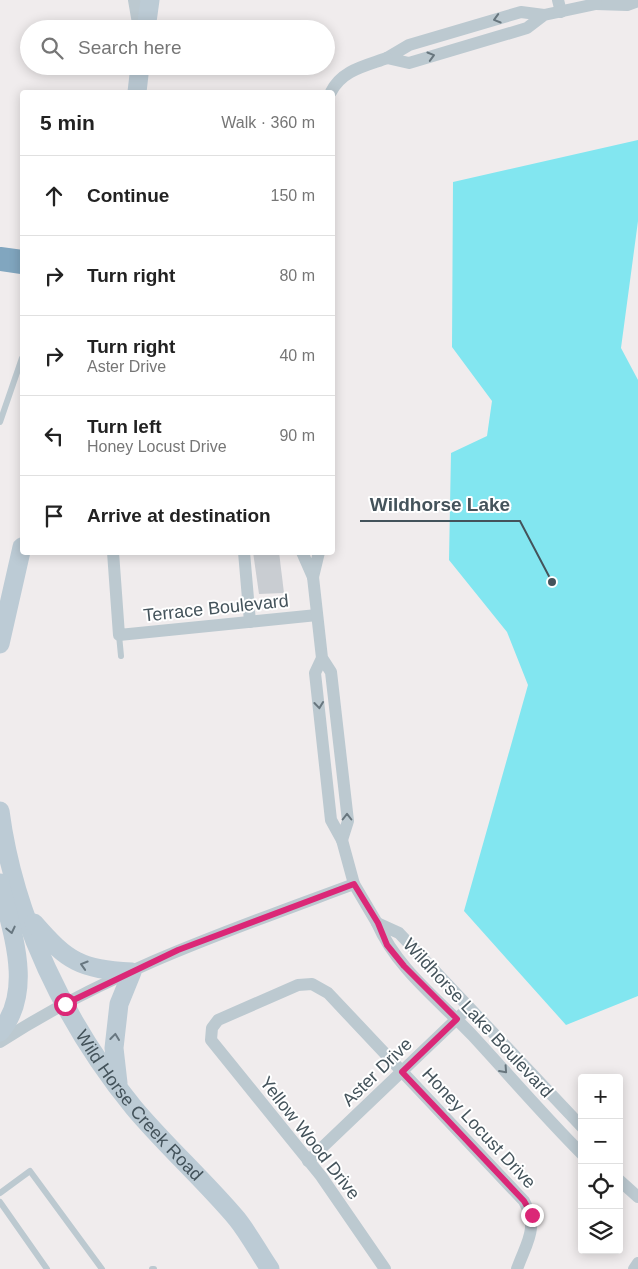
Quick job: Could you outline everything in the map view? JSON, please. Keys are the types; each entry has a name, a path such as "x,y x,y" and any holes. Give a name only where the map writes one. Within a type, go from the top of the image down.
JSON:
{"highway":[{"path":"0,259 20,262"}],"main road":[{"path":"147,20 150,0"},
{"path":"137,90 139,75"},
{"path":"0,644 4,597 20,553"},
{"name":"Wild Horse Creek Road","path":"0,811 10,860 25,912 65,1004 118,1085 152,1127 238,1220 270,1269"},
{"path":"0,883 13,936 20,983 15,1009 0,1032"},
{"path":"25,912 55,947 77,963 101,970 132,972 119,1004 114,1048 118,1085"}],"street":[{"path":"136,0 139,20"},
{"path":"332,90 339,79 350,71 387,58 409,45 521,12 544,15 559,6 599,2 627,5 638,2"},
{"path":"113,555 119,635"},
{"path":"244,555 250,622"},
{"name":"Wildhorse Lake Boulevard","path":"303,555 313,577 322,658 315,673 332,820 342,840 354,884 378,923 387,945 404,966 457,1019 578,1150"},
{"name":"Wildhorse Lake Boulevard","path":"313,577 318,555"},
{"name":"Terrace Boulevard","path":"119,635 317,615"},
{"path":"0,1042 65,1004 178,950 354,884"},
{"name":"Wildhorse Lake Boulevard","path":"378,923 399,933 578,1123"},
{"name":"Honey Locust Drive","path":"212,1028 218,1020 228,1014 298,985 312,984 328,993 524,1201 532,1215 532,1229 518,1269"},
{"name":"Aster Drive","path":"308,1161 469,1007"},
{"name":"Yellow Wood Drive","path":"212,1028 211,1040 308,1161 385,1269"},
{"path":"623,1182 638,1197"},
{"path":"634,1269 638,1263"}],"lane":[{"path":"0,422 20,364"},
{"path":"119,635 121,656"},
{"path":"0,1193 30,1171 102,1269"},
{"path":"0,1202 47,1269"}],"water":[{"path":"638,140 638,221 621,348 638,380 638,996 566,1025 464,911 528,685 507,632 449,560 451,453 487,436 492,401 452,347 453,182"}],"building":[{"path":"253,555 279,555 284,593 259,594"}],"place":[{"name":"Wildhorse Lake","path":"552,582"}],"route":[{"path":"65,1004 178,950 354,884 378,923 387,945 404,966 457,1019 402,1072 524,1201 532,1215"}]}
